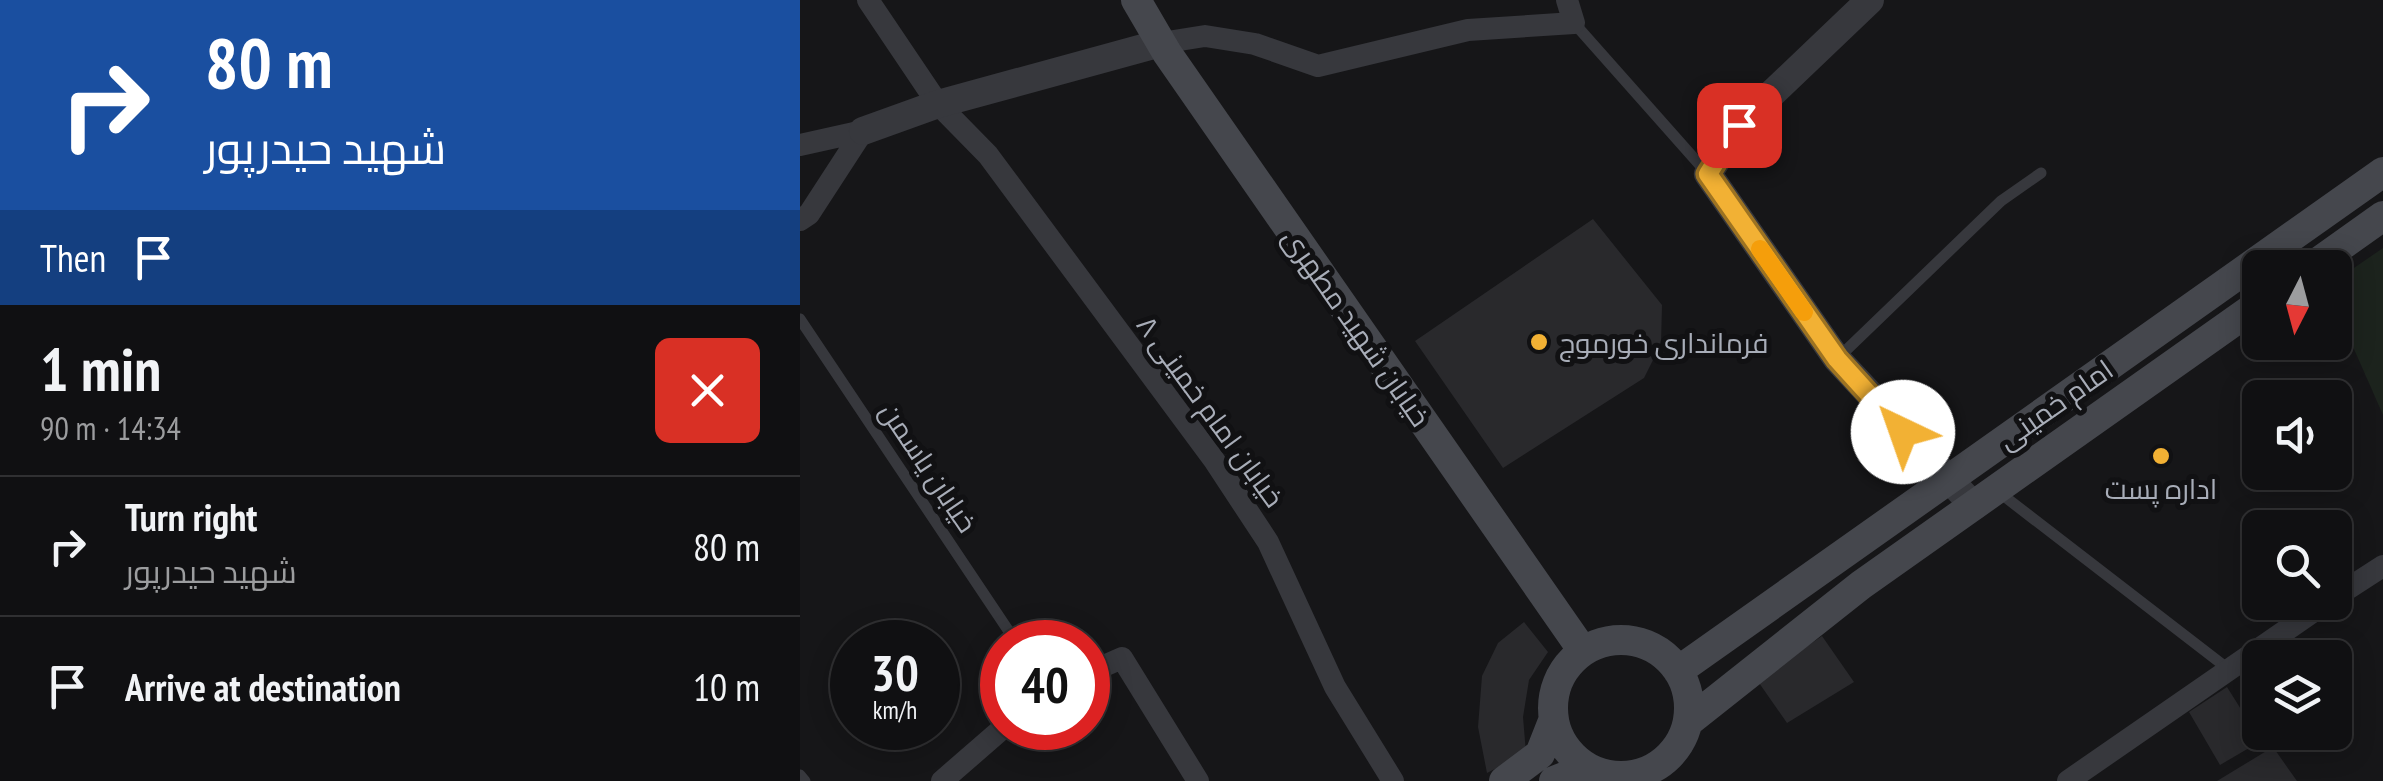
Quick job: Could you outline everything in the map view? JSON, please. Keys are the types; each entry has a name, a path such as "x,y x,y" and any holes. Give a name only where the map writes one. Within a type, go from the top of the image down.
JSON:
{"main road":[{"name":"خیابان شهید مطهری","path":"1136,0 1161,43 1583,651"},
{"name":"امام خمینی","path":"1678,671 2383,172"},
{"path":"2335,250 2383,216"},
{"name":"امام خمینی","path":"1688,722 1861,585 2242,316"},
{"path":"1504,781 1540,754 1553,721 1554,694 1564,670 1583,651 1608,641 1635,641 1659,652 1678,671 1688,696 1688,722 1664,773 1569,775 1554,781"},
{"path":"1553,721 1563,746 1582,765 1607,775"}],"street":[{"name":"خیابان امام خمینی ۸","path":"868,0 938,104 988,156 1214,460 1268,542 1335,687 1393,781"},
{"path":"800,145 864,131 938,104 1161,43 1205,36 1255,44 1318,66 1468,30 1574,23 1566,0"},
{"path":"1870,0 1739,125 1708,174 1837,359 1947,481 1985,498"},
{"path":"800,220 809,214 864,131"},
{"path":"2352,586 2383,566"},
{"path":"2068,781 2299,620"},
{"path":"1110,663 1122,658 1198,781"},
{"path":"942,781 980,748"}],"lane":[{"path":"1574,23 1708,174"},
{"path":"1837,359 2001,201 2041,173"},
{"name":"خیابان یاسمن","path":"800,319 1001,620"},
{"path":"1985,498 2226,668"},
{"path":"800,775 806,781"}],"shaded area":[{"path":"2383,248 2383,415 2352,345 2352,269"}],"building":[{"name":"فرمانداری خورموج","path":"1593,219 1662,305 1661,344 1644,378 1503,468 1415,341"},
{"path":"1524,622 1548,652 1529,680 1523,717 1526,753 1487,773 1478,727 1482,676 1498,643"},
{"path":"1822,636 1854,682 1787,723 1757,680"},
{"path":"2227,687 2242,711 2242,750 2246,750 2220,765 2189,712"},
{"path":"2268,750 2275,750 2297,781 2217,781"}],"slow traffic":[{"path":"1760,249 1804,312"}],"place":[{"name":"فرمانداری خورموج","path":"1539,342"},
{"name":"اداره پست","path":"2161,456"}],"route":[{"path":"1739,125 1708,174 1837,359 1903,432"}]}
